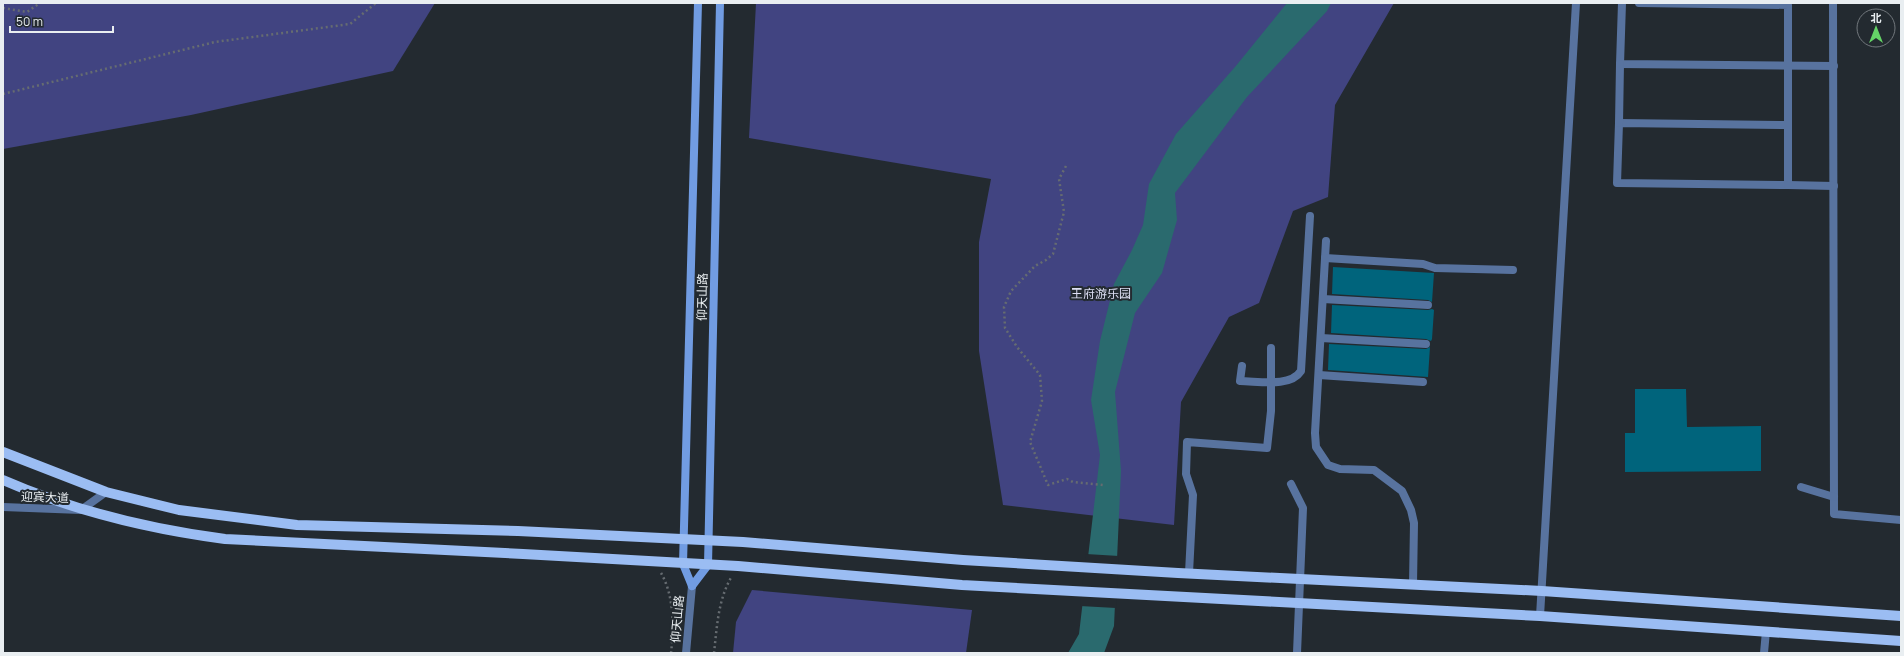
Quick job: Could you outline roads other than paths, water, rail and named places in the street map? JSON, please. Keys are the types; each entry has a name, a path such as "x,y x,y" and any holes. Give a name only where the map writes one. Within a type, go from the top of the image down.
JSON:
{"main road":[{"name":"仰天山路","path":"692,586 683,564 698,3"},
{"name":"仰天山路","path":"692,586 708,565 720,3"},
{"path":"3,452 106,492 179,510 297,525 518,531 709,541 963,560 1190,574 1300,578 1542,591 1901,616"},
{"path":"3,480 81,510 174,532 225,540 738,566 962,585 1540,616 1901,641"}],"street":[{"path":"1540,616 1576,3"},
{"path":"1622,3 1617,183 1834,186"},
{"path":"1639,3 1788,5 1788,185"},
{"path":"1834,3 1834,514 1901,520"},
{"path":"1620,64 1834,66"},
{"path":"1619,124 1788,125"},
{"path":"1242,366 1240,381 1286,381 1296,378 1301,371 1310,216"},
{"path":"1326,241 1315,433 1318,451 1328,465 1340,468 1374,470 1402,491 1411,510 1414,523 1413,584"},
{"path":"1326,258 1423,264 1435,268 1513,270"},
{"path":"1323,299 1428,305"},
{"path":"1321,338 1426,344"},
{"path":"1190,574 1193,494 1186,474 1187,442 1267,448 1271,411 1271,348"},
{"path":"1319,375 1424,382"},
{"path":"1291,484 1303,508 1297,653"},
{"path":"1801,487 1834,497"},
{"name":"迎宾大道","path":"3,507 81,510 106,492"},
{"name":"仰天山路","path":"686,653 692,586"},
{"path":"1764,653 1766,631"}],"water":[{"path":"1287,3 1331,3 1327,11 1247,97 1175,193 1177,220 1162,273 1135,313 1115,392 1121,471 1114,626 1104,653 1068,653 1079,634 1100,455 1091,400 1100,341 1114,284 1143,225 1149,184 1176,134 1235,67"}],"park label":[{"name":"王府游乐园","path":"1101,293"}]}
